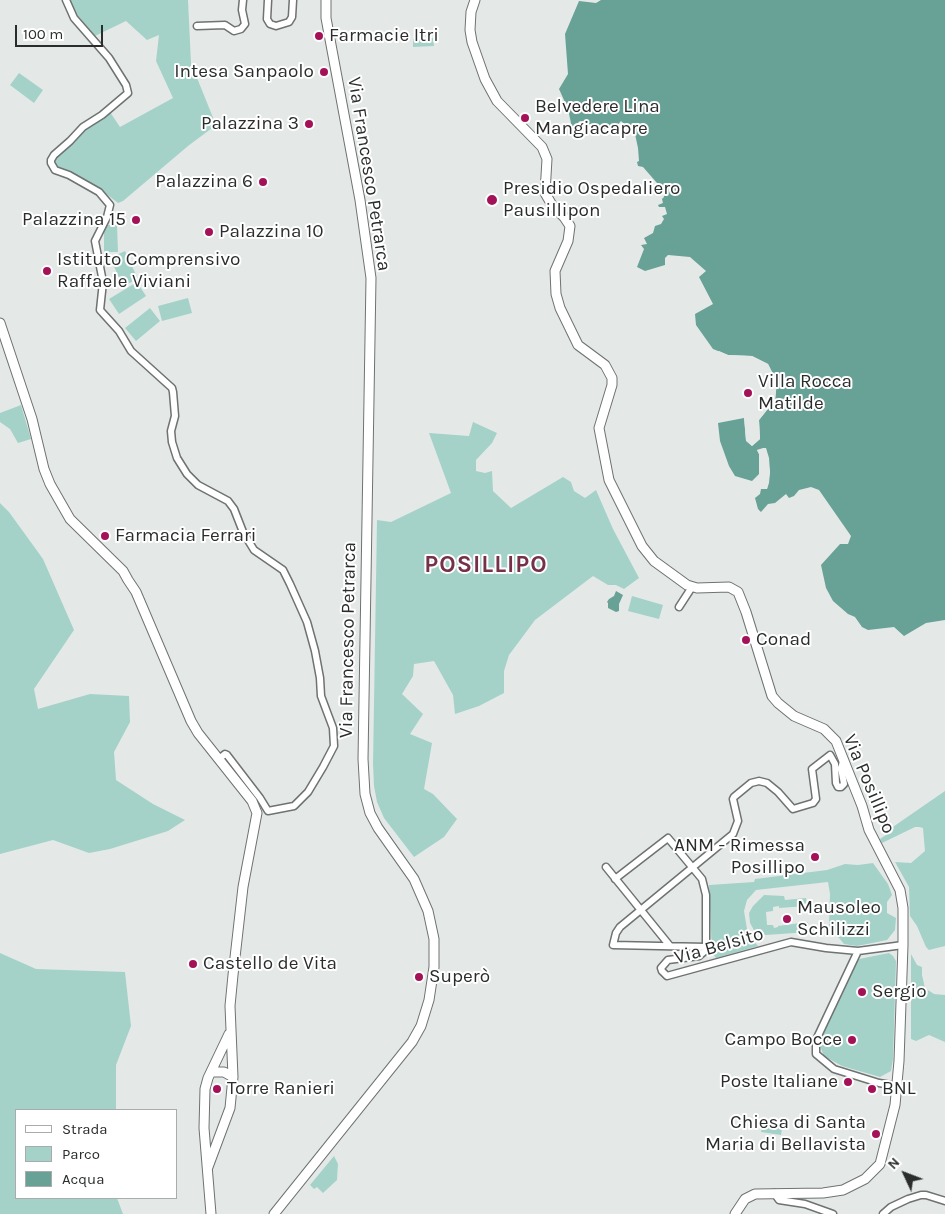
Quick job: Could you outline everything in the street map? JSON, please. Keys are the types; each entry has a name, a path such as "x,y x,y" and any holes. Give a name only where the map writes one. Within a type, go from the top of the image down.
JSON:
{"street":[{"path":"66,0 74,18 109,58 126,85 128,93 102,115 83,127 51,160 55,170 69,175 99,192 110,205 107,217 95,241 103,282 100,310 119,331 131,351 172,388 175,416 172,442 177,458 187,474 198,485 228,501 234,509 243,532 254,550 283,570 307,622 320,678 321,696 333,728 334,746 308,792 294,806 268,811 228,755 225,754 219,759"},
{"path":"197,26 225,25 234,31 241,29 245,24 242,10 243,0"},
{"path":"268,0 267,19 270,24 276,26 290,22 293,0"},
{"name":"Via Francesco Petrarca","path":"274,1214 412,1042 421,1026 429,1000 434,967 434,938 426,905 414,879 378,828 370,813 364,794 362,759 370,278 361,205 326,18 326,0"},
{"path":"475,0 471,12 470,30 472,42 485,79 502,107 542,147 547,159 545,193 552,205 570,226 568,241 555,271 556,294 560,308 578,345 605,365 612,378 612,385 599,428 609,480 649,556 692,587 679,607"},
{"path":"0,323 32,419 44,469 50,484 70,519 123,572 136,592 191,721 252,801 257,813 242,896 232,983 230,1032 233,1077 230,1108 208,1167"},
{"name":"Via Posillipo","path":"692,587 729,587 738,592 743,602 774,700 794,716 815,724 830,734 836,741 862,806 869,830 900,890 903,908 897,1086 895,1105 880,1164 859,1183 843,1190 823,1193 755,1194 749,1196 739,1206 735,1214"},
{"path":"615,879 668,838 693,868 702,879 705,888 706,948 613,945 617,930 640,910 693,868 733,834 738,821 733,798 755,781 763,781 778,792 795,809 816,801 811,770 828,755 832,756 835,764 836,784 839,787 844,784 841,768 844,759"},
{"path":"606,867 670,946"},
{"name":"Via Belsito","path":"706,948 702,955 668,960 662,965 662,971 666,976 670,976 712,963 796,942 826,948 858,951 903,945"},
{"path":"858,951 816,1040 816,1054 834,1069 879,1083 897,1086"},
{"path":"211,1214 204,1132 205,1090 211,1072 230,1032"},
{"path":"211,1072 224,1072 233,1077"},
{"path":"204,1132 211,1137 222,1130"},
{"path":"774,1193 779,1200 805,1204 833,1214"},
{"path":"883,1214 891,1207 921,1195 945,1201"}],"green space":[{"path":"70,0 188,0 191,63 216,125 123,201 118,203 100,189 57,167 54,163 55,157 73,143 85,128 110,112 120,127 173,98 156,61 159,35 147,40 126,21 95,36 74,11"},
{"path":"433,38 434,46 413,47 413,39"},
{"path":"19,73 43,90 34,103 10,85"},
{"path":"104,225 117,225 118,252 104,252"},
{"path":"125,251 138,279 123,286 110,258"},
{"path":"137,282 146,296 119,314 109,299"},
{"path":"188,298 192,313 162,321 158,306"},
{"path":"150,308 160,321 136,341 125,328"},
{"path":"21,405 31,439 18,443 10,429 0,422 0,413"},
{"path":"473,422 497,433 492,443 476,460 476,471 485,473 492,471 493,491 511,508 563,477 571,482 574,491 585,498 596,490 613,529 639,578 624,589 616,585 608,585 593,576 535,620 509,655 504,671 504,693 479,706 455,714 453,695 434,661 414,664 413,676 402,694 423,714 410,734 432,743 424,789 433,794 457,819 444,837 414,857 384,818 377,802 374,786 377,520 391,522 451,493 429,433 469,436"},
{"path":"0,503 9,512 43,559 74,630 34,689 38,709 90,694 129,696 130,722 114,752 116,780 153,804 185,820 168,831 110,849 89,853 53,840 0,854"},
{"path":"632,596 663,605 659,619 628,611"},
{"path":"945,791 945,946 929,950 910,916 909,887 895,862 911,863 925,851 923,828 915,827 882,843 880,839 886,835 887,831"},
{"path":"873,863 888,884 892,895 887,902 887,913 896,918 895,930 887,940 857,946 844,944 829,926 830,894 828,882 756,890 747,900 744,911 748,935 758,946 716,958 712,953 709,885 754,882 755,879 827,870 845,864"},
{"path":"764,895 784,896 785,900 806,898 807,906 773,907 773,911 766,912 767,925 773,925 774,928 808,922 809,932 766,935 755,932 750,923 749,913"},
{"path":"0,953 36,969 125,972 131,1026 116,1065 116,1109 15,1109 15,1199 117,1199 123,1214 0,1214"},
{"path":"889,953 896,961 893,1059 891,1071 880,1077 842,1066 824,1056 820,1046 821,1036 849,974 859,959"},
{"path":"911,954 917,965 922,967 925,988 934,994 945,995 945,1042 929,1035 916,1041 911,1039"},
{"path":"763,1121 783,1123 781,1135 761,1132"},
{"path":"334,1156 338,1164 337,1180 323,1193 317,1187 314,1189 310,1185"}],"water":[{"path":"601,0 945,0 945,620 926,623 904,636 894,627 868,630 862,627 855,617 848,614 833,601 826,588 821,565 840,544 848,544 851,536 819,490 811,487 799,490 794,496 789,498 786,494 775,503 768,504 761,512 758,509 755,498 760,494 761,489 767,489 769,483 770,472 766,449 757,450 759,454 759,474 752,481 735,476 729,466 720,441 718,423 744,418 746,440 752,446 760,439 759,420 775,400 777,382 768,364 752,356 728,355 713,349 696,325 695,314 713,304 699,277 706,271 690,257 668,255 665,258 665,265 645,271 637,267 644,249 641,245 647,244 644,238 653,233 655,226 661,224 664,219 662,216 667,214 665,207 659,207 658,205 663,203 664,191 643,167 638,166 638,148 635,134 621,121 615,128 604,129 580,121 572,128 568,109 559,89 568,74 565,34 579,1 596,3"},
{"path":"616,591 623,595 619,604 619,611 616,612 608,608 607,602 614,596"}],"pier":[{"path":"719,351 728,355 752,356 768,364 777,382 775,400 759,420 760,439 752,446 746,441 744,416 747,418 748,440 752,443 758,438 757,419 773,399 774,382 766,366 751,359 728,357 717,353"},
{"path":"766,448 769,458 770,472 767,489 761,489 761,486 765,486 767,482 768,472 764,451 760,451 761,474 759,477 759,454 757,450"}],"place":[{"name":"Farmacie Itri","path":"319,36"},
{"name":"Intesa Sanpaolo","path":"324,72"},
{"name":"Belvedere Lina Mangiacapre","path":"525,118"},
{"name":"Palazzina 3","path":"309,124"},
{"name":"Palazzina 6","path":"263,182"},
{"name":"Presidio Ospedaliero Pausillipon","path":"492,200"},
{"name":"Palazzina 15","path":"136,220"},
{"name":"Palazzina 10","path":"209,232"},
{"name":"Istituto Comprensivo Raffaele Viviani","path":"47,271"},
{"name":"Villa Rocca Matilde","path":"748,393"},
{"name":"Farmacia Ferrari","path":"105,536"},
{"name":"Conad","path":"746,640"},
{"name":"ANM - Rimessa Posillipo","path":"815,857"},
{"name":"Mausoleo Schilizzi","path":"787,919"},
{"name":"Castello de Vita","path":"193,964"},
{"name":"Superò","path":"419,977"},
{"name":"Sergio","path":"862,992"},
{"name":"Campo Bocce","path":"852,1040"},
{"name":"Poste Italiane","path":"848,1082"},
{"name":"Torre Ranieri","path":"217,1089"},
{"name":"BNL","path":"872,1089"},
{"name":"Chiesa di Santa Maria di Bellavista","path":"876,1134"}],"district":[{"name":"POSILLIPO","path":"486,565"}]}
